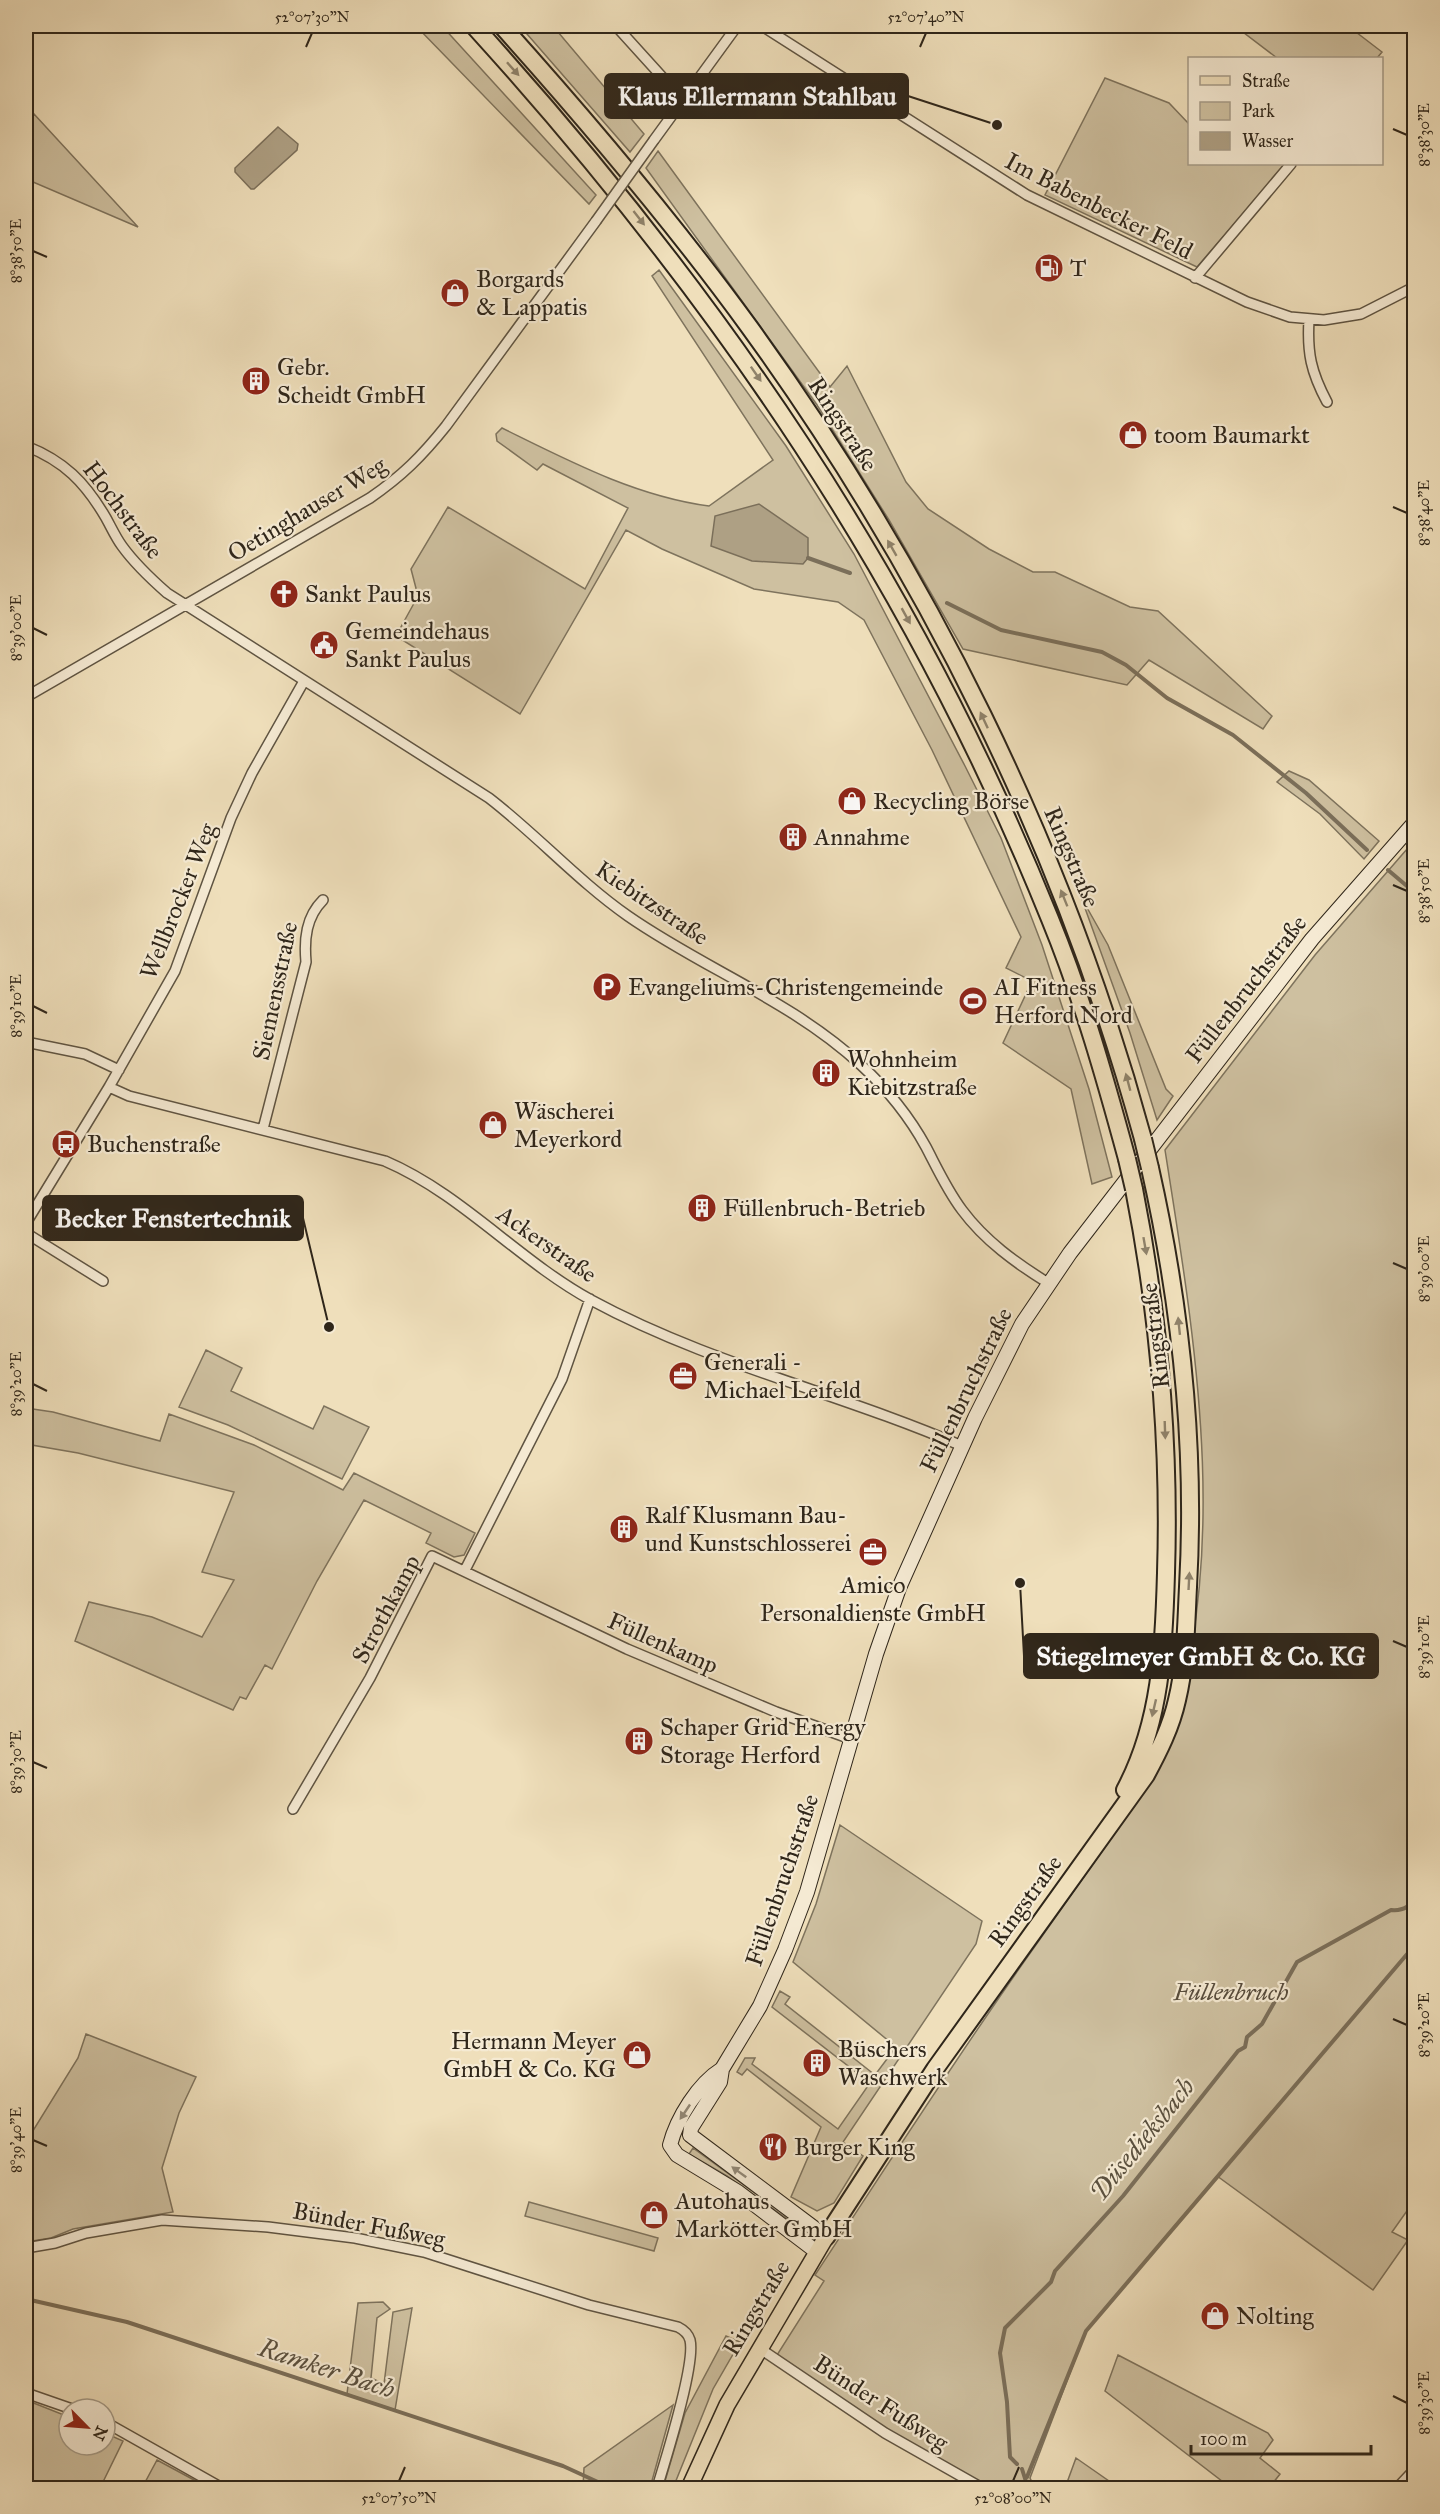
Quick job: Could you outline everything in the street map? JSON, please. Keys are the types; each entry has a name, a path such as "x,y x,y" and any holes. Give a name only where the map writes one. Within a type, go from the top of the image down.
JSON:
{"highway":[{"name":"Ringstraße","path":"474,26 582,148 687,279 809,453 887,581 963,724 1009,822 1051,921 1102,1067 1127,1159 1146,1248 1163,1385 1168,1509 1161,1680 1146,1741 1133,1775 1103,1833"},
{"name":"Ringstraße","path":"502,26 648,194 751,330 856,487 912,582 977,705 1036,831 1095,981 1125,1070 1143,1138 1177,1302 1186,1384 1191,1500 1186,1639 1177,1700 1160,1750 1134,1793 935,2069 822,2244"}],"main road":[{"name":"Ringstraße","path":"689,2488 727,2404 822,2244"}],"street":[{"path":"616,26 683,100"},
{"name":"Oetinghauser Weg","path":"26,697 370,498 420,459 737,26"},
{"name":"Im Babenbecker Feld","path":"762,26 1027,195 1195,278 1275,312 1309,320 1341,319 1361,314 1414,287"},
{"path":"1195,278 1290,165"},
{"path":"1309,320 1309,356 1316,381 1326,402"},
{"name":"Hochstraße","path":"26,446 54,458 78,476 89,489 128,554 143,572 184,606"},
{"name":"Kiebitzstraße","path":"184,606 489,798 522,824 590,887 635,921 821,1030 872,1075 890,1095 915,1130 942,1180 969,1219 1009,1257 1048,1283"},
{"name":"Wellbrocker Weg","path":"26,1223 119,1071 175,971 231,818 252,773 304,681"},
{"name":"Füllenbruchstraße","path":"690,2135 691,2128 720,2082 722,2069 760,2006 785,1950 807,1892 851,1739 899,1588 998,1369 1048,1283 1312,939 1414,823"},
{"name":"Siemensstraße","path":"263,1129 306,962 305,942 312,911 323,900"},
{"path":"26,1042 85,1054 119,1071"},
{"name":"Ackerstraße","path":"109,1087 129,1096 375,1158 414,1173 438,1188 546,1271 590,1299 655,1332 697,1350 962,1446"},
{"path":"26,1233 103,1281"},
{"path":"465,1570 562,1379 590,1299"},
{"name":"Strothkamp","path":"293,1809 370,1678 429,1558 437,1556 465,1570"},
{"name":"Füllenkamp","path":"465,1570 627,1649 776,1712 851,1739"},
{"name":"Füllenbruchstraße","path":"670,2145 675,2127 709,2076 722,2069"},
{"path":"690,2135 822,2244 677,2155 670,2145 690,2135"},
{"name":"Bünder Fußweg","path":"26,2248 55,2243 86,2233 162,2220 268,2227 355,2238 424,2252 589,2305 678,2326 687,2333 691,2342 685,2385 657,2488"},
{"name":"Bünder Fußweg","path":"759,2348 885,2433 982,2488"},
{"path":"26,2393 57,2404"},
{"path":"117,2429 222,2488"},
{"path":"1397,2488 1414,2470"}],"green space":[{"path":"416,26 442,26 596,195 589,204"},
{"path":"520,26 552,26 558,32 644,134 630,152"},
{"path":"1235,26 1348,26 1382,52 1378,57 1276,57"},
{"path":"1105,78 1169,103 1188,123 1188,165 1285,165 1197,267 1045,195"},
{"path":"34,114 138,227 26,179 26,126"},
{"path":"658,151 830,387 847,366 906,482 928,509 989,549 1033,572 1055,572 1130,607 1158,611 1272,716 1263,729 1149,660 1127,685 963,649 889,520 817,405 646,168"},
{"path":"659,270 786,446 854,554 1001,838 1042,945 1089,1089 1112,1177 1092,1184 1071,1089 1003,1043 1032,981 1006,968 1021,937 932,750 864,620 838,602 754,589 662,549 626,530 520,714 396,636 418,596 411,569 448,507 585,589 628,508 543,464 537,470 497,441 496,434 502,428 577,465 629,486 709,506 773,460 652,276"},
{"path":"1289,771 1309,780 1379,841 1364,859 1320,814 1277,782"},
{"name":"Füllenbruch","path":"1414,841 1414,2201 1392,2232 1408,2240 1373,2290 1217,2176 1086,2331 1030,2478 1035,2488 988,2488 887,2430 777,2355 824,2281 815,2275 977,2030 1141,1796 1164,1753 1185,1680 1198,1605 1203,1529 1202,1453 1196,1376 1188,1300 1165,1150 1315,955"},
{"path":"1081,897 1108,945 1166,1089 1173,1096 1157,1120 1130,1033"},
{"path":"206,1350 242,1368 231,1391 313,1429 324,1406 369,1427 342,1479 228,1425 179,1407"},
{"path":"26,1408 53,1412 160,1441 169,1414 254,1445 343,1490 354,1473 475,1533 464,1555 454,1557 426,1543 431,1533 364,1500 317,1581 272,1669 265,1665 246,1699 240,1697 233,1710 75,1641 89,1602 152,1617 202,1637 234,1580 202,1572 234,1492 78,1453 26,1444"},
{"path":"840,1825 982,1921 976,1944 843,2142 863,2156 834,2203 817,2211 791,2197 821,2127 747,2069 742,2075 737,2072 745,2058 755,2058 752,2064 838,2129 870,2083 772,2007 780,1991 790,1997 785,2004 875,2075 896,2047 793,1962 816,1904"},
{"path":"86,2034 196,2077 179,2113 162,2168 173,2212 73,2229 51,2238 26,2242 26,2142 78,2058"},
{"path":"693,2148 803,2230 727,2176 689,2154"},
{"path":"529,2202 658,2238 654,2251 525,2216"},
{"path":"383,2302 390,2309 377,2318 371,2378 384,2384 393,2312 412,2308 395,2410 347,2394 358,2303"},
{"path":"726,2336 740,2342 713,2389 673,2488 663,2488 685,2413"},
{"path":"1118,2355 1268,2433 1273,2440 1260,2458 1280,2474 1269,2488 1231,2488 1105,2391"},
{"path":"26,2400 57,2412 57,2457 115,2457 100,2488 26,2488"},
{"path":"673,2405 650,2488 583,2488 584,2468"},
{"path":"117,2438 123,2441 117,2453"},
{"path":"1076,2458 1119,2488 1065,2488"},
{"path":"157,2460 209,2488 142,2488"}],"water":[{"path":"278,127 298,144 297,150 254,189 251,189 235,172 235,168"},
{"path":"759,504 808,538 808,558 803,564 752,561 711,546 715,516"}],"waterway":[{"path":"808,558 850,573"},
{"path":"947,603 1001,630 1102,652 1126,665 1167,698 1233,735 1306,793 1367,850"},
{"path":"1388,870 1414,892"},
{"name":"Düsedieksbach","path":"1017,2464 1010,2457 1007,2402 1000,2353 1005,2328 1051,2282 1055,2271 1123,2196 1238,2051 1245,2047 1247,2037 1262,2024 1297,1962 1391,1910 1405,1908 1414,1897"},
{"path":"1027,2477 1086,2331 1414,1946"},
{"name":"Ramker Bach","path":"26,2299 127,2322 563,2466 611,2488"},
{"name":"Düsedieksbach","path":"1022,2469 1028,2488"}],"place":[{"name":"Klaus Ellermann Stahlbau","path":"997,125"},
{"name":"T","path":"1049,268"},
{"name":"Borgards & Lappatis","path":"455,293"},
{"name":"Gebr. Scheidt GmbH","path":"256,381"},
{"name":"toom Baumarkt","path":"1133,435"},
{"name":"Sankt Paulus","path":"284,594"},
{"name":"Gemeindehaus Sankt Paulus","path":"324,645"},
{"name":"Recycling Börse","path":"852,801"},
{"name":"Annahme","path":"793,837"},
{"name":"Evangeliums-Christengemeinde","path":"607,987"},
{"name":"AI Fitness Herford Nord","path":"973,1001"},
{"name":"Wohnheim Kiebitzstraße","path":"826,1073"},
{"name":"Wäscherei Meyerkord","path":"493,1125"},
{"name":"Buchenstraße","path":"66,1144"},
{"name":"Füllenbruch-Betrieb","path":"702,1208"},
{"name":"Becker Fenstertechnik","path":"329,1327"},
{"name":"Generali - Michael Leifeld","path":"683,1376"},
{"name":"Ralf Klusmann Bau- und Kunstschlosserei","path":"624,1529"},
{"name":"Amico Personaldienste GmbH","path":"873,1552"},
{"name":"Stiegelmeyer GmbH & Co. KG","path":"1020,1583"},
{"name":"Schaper Grid Energy Storage Herford","path":"639,1741"},
{"name":"Hermann Meyer GmbH & Co. KG","path":"637,2055"},
{"name":"Büschers Waschwerk","path":"817,2063"},
{"name":"Burger King","path":"773,2147"},
{"name":"Autohaus Markötter GmbH","path":"654,2215"},
{"name":"Nolting","path":"1215,2316"}]}
